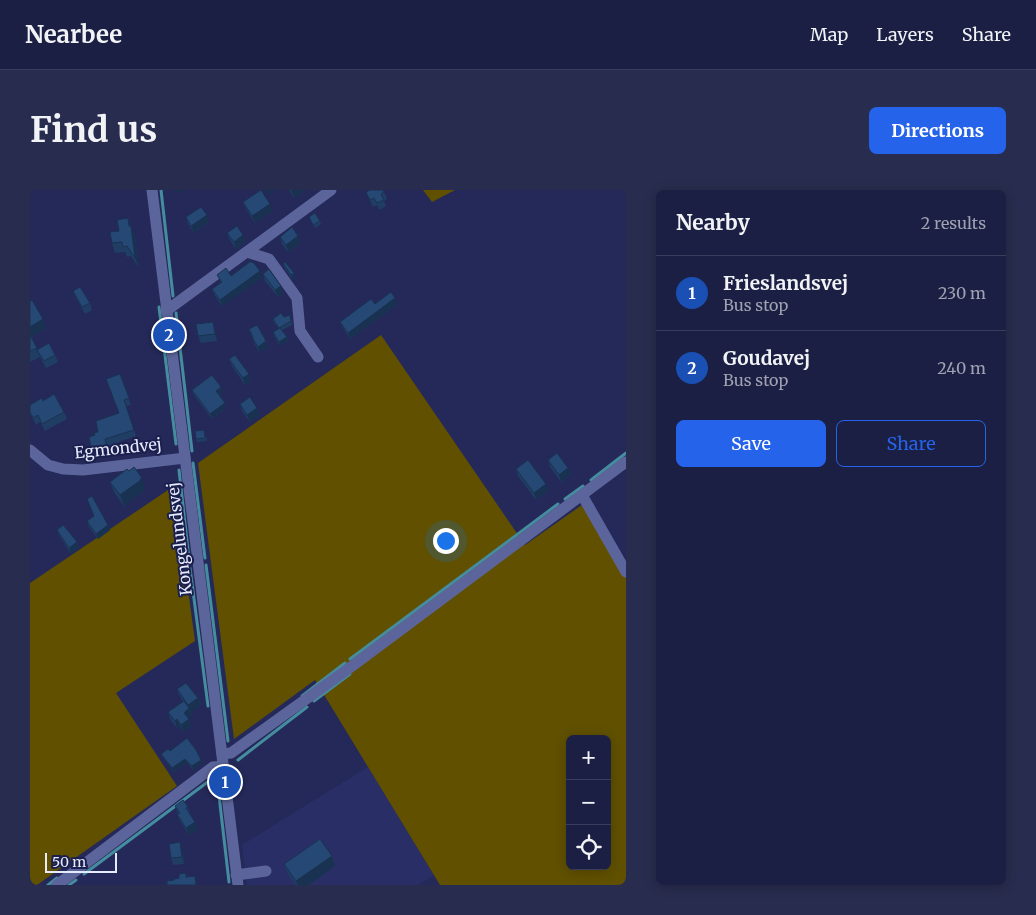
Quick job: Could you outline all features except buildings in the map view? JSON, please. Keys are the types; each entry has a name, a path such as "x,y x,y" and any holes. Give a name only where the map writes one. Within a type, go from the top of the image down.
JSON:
{"street":[{"name":"Kongelundsvej","path":"152,190 237,880"},
{"path":"166,311 332,190"},
{"path":"247,252 269,259 297,298 300,331 318,357"},
{"name":"Egmondvej","path":"30,450 48,464 63,470 83,470 185,458"},
{"path":"57,885 231,753 355,664 626,462"},
{"path":"582,495 626,572"},
{"path":"237,880 266,871"}],"shaded area":[{"path":"423,190 455,190 432,202"},
{"path":"381,335 525,545 589,500 626,564 626,885 440,885 315,680 234,739 198,463"},
{"path":"174,486 195,641 116,693 177,786 37,885 30,885 30,583"},
{"path":"368,767 434,875 418,885 247,885 242,845"}],"waterway":[{"path":"161,190 173,296"},
{"path":"159,307 176,444"},
{"path":"176,313 192,451"},
{"path":"591,480 626,453"},
{"path":"193,463 205,558"},
{"path":"179,470 189,559"},
{"path":"565,499 583,486"},
{"path":"350,659 558,504"},
{"path":"206,565 228,741"},
{"path":"190,568 208,706"},
{"path":"302,696 345,663"},
{"path":"314,701 350,674"},
{"path":"238,760 307,707"},
{"path":"84,874 209,781"},
{"path":"218,787 229,882"},
{"path":"48,885 57,878"},
{"path":"69,885 76,880"}],"place":[{"name":"Goudavej","path":"169,335"},
{"name":"Frieslandsvej","path":"225,782"}]}
